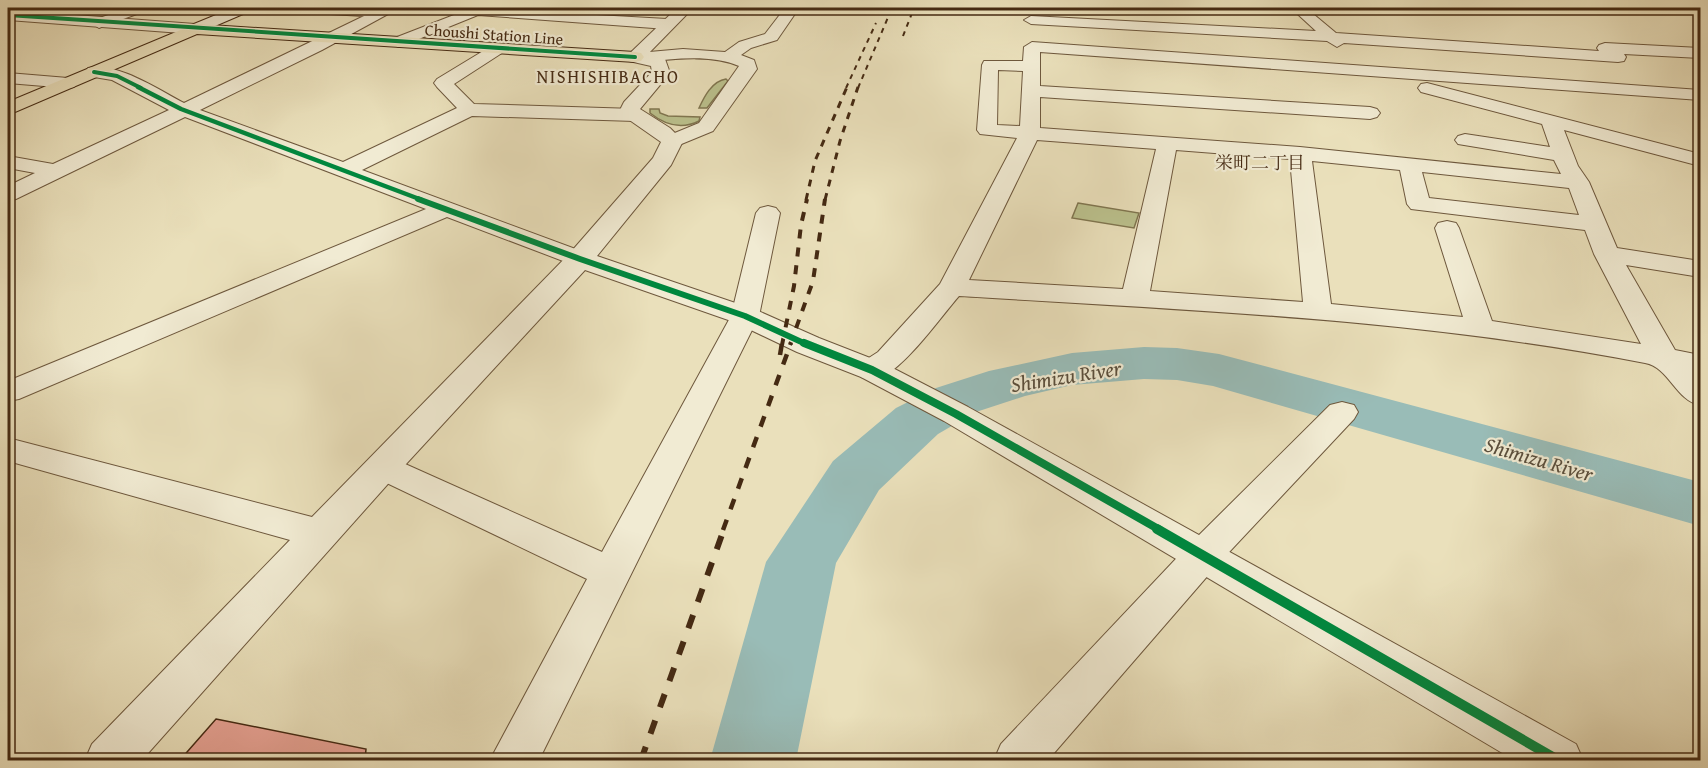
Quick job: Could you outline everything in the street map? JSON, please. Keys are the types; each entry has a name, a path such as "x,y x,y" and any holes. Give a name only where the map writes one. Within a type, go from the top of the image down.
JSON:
{"main road":[{"name":"Choushi Station Line","path":"8,109 195,29 639,57"}],"street":[{"path":"42,18 74,8"},
{"path":"99,23 140,8"},
{"path":"10,16 195,29 245,8"},
{"path":"334,8 330,10 387,10"},
{"path":"639,57 685,8"},
{"path":"728,57 745,45 771,37 792,8"},
{"path":"1298,8 1331,37 1365,92 1395,150 1419,204 1594,224"},
{"path":"398,42 480,9 668,24"},
{"path":"8,194 334,38 387,10"},
{"path":"872,370 890,358 952,287 1030,133 1031,14 1618,57 1605,48 1701,53"},
{"path":"470,110 443,83 499,48"},
{"path":"111,760 382,467 580,259 663,160 672,141 706,127 748,69 748,64 742,60 728,57 663,55 639,57"},
{"path":"1578,182 1395,150 1300,153 987,130 990,65 1032,56 1365,92 1550,120 1701,160"},
{"path":"639,57 659,63 662,68 661,73 631,106 630,110 667,134 672,141"},
{"path":"1030,91 1365,92 1392,71 1701,95"},
{"path":"94,72 117,76 181,110 300,153 342,171 580,259 746,316 808,345 872,370 942,407 1203,555 1558,760"},
{"path":"8,78 68,83"},
{"path":"342,171 470,110 635,115"},
{"path":"1550,120 1567,166 1578,182 1607,254 1663,356 1701,396"},
{"path":"1465,140 1563,155"},
{"path":"1135,299 1167,144"},
{"path":"1300,153 1318,312"},
{"path":"8,162 52,171"},
{"path":"8,392 446,209"},
{"path":"514,760 746,316 768,213"},
{"path":"1447,228 1480,327"},
{"path":"1607,254 1701,269"},
{"path":"952,287 1318,312 1480,327 1701,364"},
{"path":"1018,760 1203,555 1342,412"},
{"path":"8,448 321,534"},
{"path":"382,467 611,573"}],"green space":[{"path":"726,79 728,81 707,108 699,108 713,86"},
{"path":"650,109 659,109 660,113 668,116 700,117 699,121 692,124 673,125 650,113"},
{"path":"1078,203 1139,213 1134,228 1072,218"}],"building":[{"path":"216,719 366,749 365,760 180,760"}],"waterway":[{"name":"Shimizu River","path":"753,760 801,562 855,476 917,421 956,400 1009,383 1072,369 1144,363 1177,364 1219,370 1700,504"}],"railway":[{"path":"858,88 892,8"},
{"path":"903,36 914,8"},
{"path":"846,88 876,23"},
{"path":"806,200 815,161 847,87"},
{"path":"825,200 840,141 858,87"},
{"path":"782,345 794,286 801,225 807,199"},
{"path":"790,345 813,281 825,199"},
{"path":"780,355 782,343"},
{"path":"723,530 791,343"},
{"path":"641,760 724,529"}],"cycle path":[{"path":"8,15 635,57"},
{"path":"94,72 117,76 181,109 301,153 342,171 580,259 745,316 808,345 872,370 956,414 1558,760"}],"district":[{"name":"NISHISHIBACHO","path":"608,76"},
{"name":"栄町二丁目","path":"1260,162"}]}
